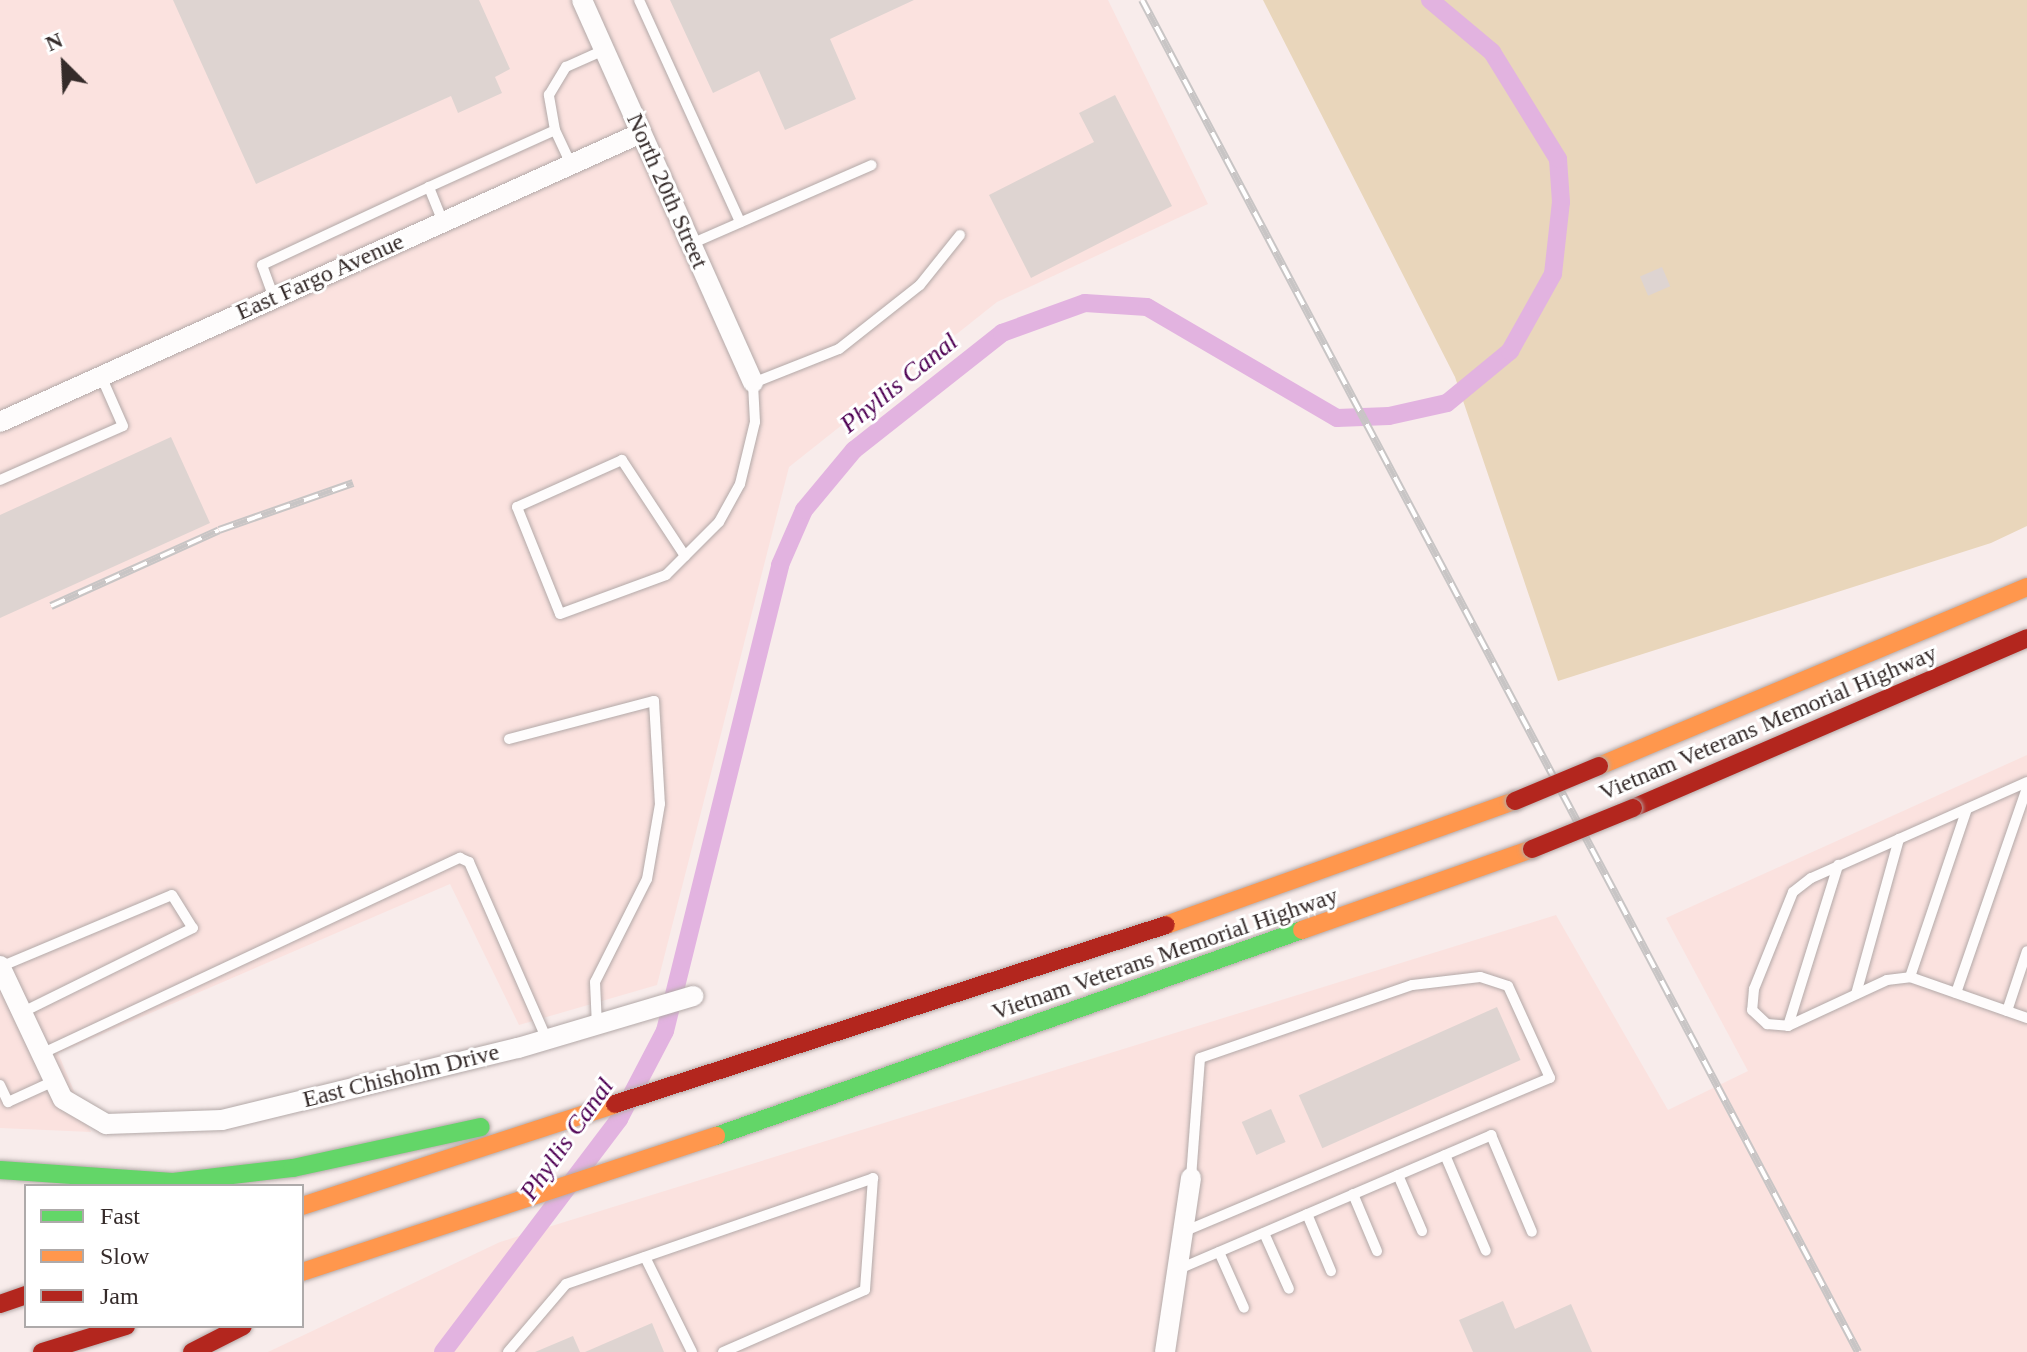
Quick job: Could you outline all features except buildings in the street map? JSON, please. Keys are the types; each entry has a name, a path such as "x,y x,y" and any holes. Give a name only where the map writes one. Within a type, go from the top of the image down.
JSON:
{"highway":[{"name":"Vietnam Veterans Memorial Highway","path":"931,1004 1515,801 2027,587"},
{"name":"Vietnam Veterans Memorial Highway","path":"304,1271 536,1199 619,1165 1223,962 1532,849 2027,638"},
{"path":"0,1170 173,1182 293,1168 468,1131 681,1067 931,1004"},
{"path":"304,1205 931,1004"},
{"path":"328,1286 536,1199"},
{"path":"0,1304 24,1296"},
{"path":"42,1352 120,1328"},
{"path":"192,1352 239,1328"}],"street":[{"name":"North 20th Street","path":"582,0 753,383"},
{"name":"East Fargo Avenue","path":"0,422 641,133"},
{"name":"East Chisholm Drive","path":"0,967 63,1099 89,1120 151,1123 222,1120 547,1040 693,996"},
{"path":"1165,1352 1191,1178"}],"lane":[{"path":"639,0 740,222"},
{"path":"571,164 555,130 549,95 566,67 604,50"},
{"path":"274,298 262,265 555,130"},
{"path":"691,244 872,165"},
{"path":"429,187 443,222"},
{"path":"685,556 622,460 517,507 560,614 666,575 685,556 719,522 740,484 755,422 753,383 839,349 920,285 960,235"},
{"path":"0,480 123,426 101,376"},
{"path":"509,739 654,701 660,804 647,879 595,982 597,1026"},
{"path":"2027,785 1838,865 1793,892 1754,989 1752,1010 1767,1024 1788,1026 1856,994 1910,977 2027,1018"},
{"path":"1956,993 2027,785"},
{"path":"1910,977 1967,809"},
{"path":"1856,994 1899,839"},
{"path":"41,1054 460,858 469,862 547,1040"},
{"path":"1788,1026 1838,865"},
{"path":"0,967 172,895 193,928 21,1013"},
{"path":"2007,1011 2027,951"},
{"path":"1183,1232 1550,1078 1508,986 1480,977 1412,985 1200,1058 1191,1178"},
{"path":"0,1085 8,1102 54,1081"},
{"path":"1177,1270 1491,1135 1532,1232"},
{"path":"1445,1155 1486,1251"},
{"path":"1398,1175 1422,1231"},
{"path":"508,1352 566,1284 873,1178 865,1290 723,1352"},
{"path":"1353,1194 1377,1251"},
{"path":"1307,1214 1331,1271"},
{"path":"1264,1233 1289,1289"},
{"path":"1219,1252 1244,1308"},
{"path":"645,1257 692,1352"}],"shaded area":[{"path":"0,0 1108,0 1208,204 997,302 789,467 657,985 519,1025 450,884 58,1053 91,1132 0,1128"},
{"path":"1263,0 2027,0 2027,526 1991,543 1558,681 1455,377"},
{"path":"2027,755 2027,1352 268,1352 500,1242 1556,915 1668,1110 1748,1071 1666,918"}],"waterway":[{"name":"Phyllis Canal","path":"443,1352 619,1119 665,1031 780,565 804,510 854,450 1002,333 1085,303 1147,307 1337,418 1389,416 1447,403 1510,351 1553,274 1561,202 1558,159 1492,52 1430,0"}],"railway":[{"path":"1142,0 1858,1352"},
{"path":"51,606 219,530 353,483"}],"traffic: fast":[{"path":"716,1136 1302,930"},
{"path":"0,1170 173,1182 293,1168 481,1127"}],"traffic: slow":[{"path":"1599,766 2027,587"},
{"path":"1166,925 1515,801"},
{"path":"1302,930 1532,849"},
{"path":"304,1205 615,1104"},
{"path":"304,1271 716,1136"}],"traffic: jam":[{"path":"1633,808 2027,638"},
{"path":"1515,801 1599,766"},
{"path":"1532,849 1633,808"},
{"path":"615,1104 1166,925"},
{"path":"0,1304 24,1296"},
{"path":"42,1352 120,1328"},
{"path":"192,1352 239,1328"}]}
